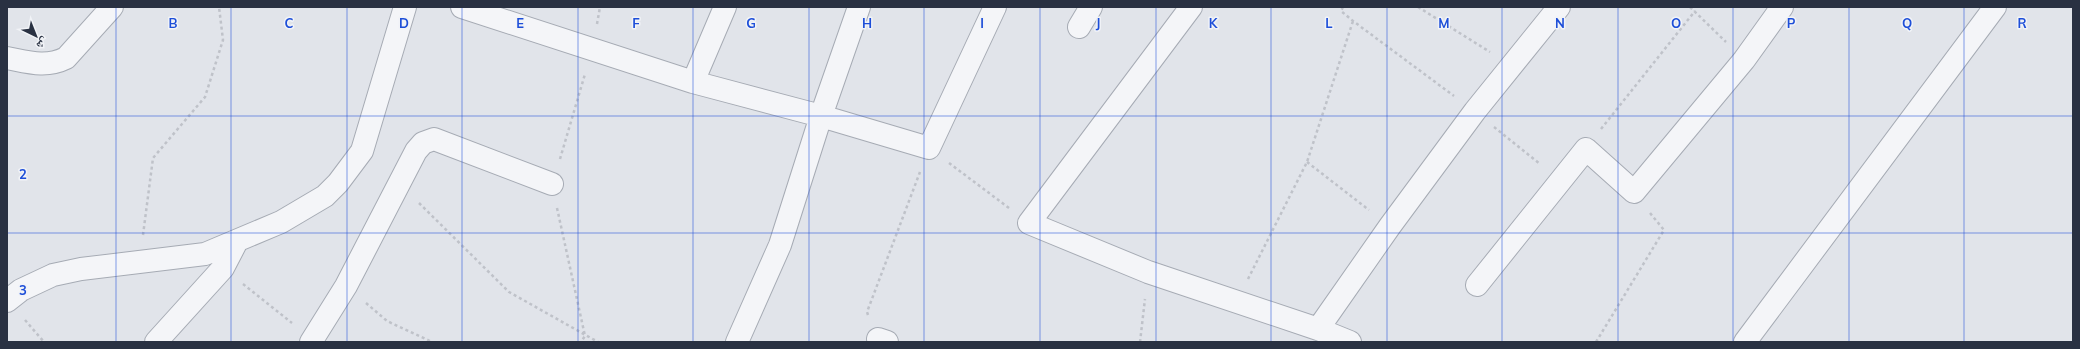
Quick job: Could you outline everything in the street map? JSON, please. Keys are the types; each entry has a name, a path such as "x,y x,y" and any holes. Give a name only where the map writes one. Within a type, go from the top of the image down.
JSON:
{"street":[{"path":"7,58 45,65 66,58 112,7"},
{"path":"7,301 20,290 53,275 81,269 205,254 281,222 325,196 338,183 362,151 405,7"},
{"path":"462,7 694,82 821,116 929,148 995,7"},
{"path":"694,82 725,7"},
{"path":"738,342 780,245 821,116 859,7"},
{"path":"1079,26 1091,7"},
{"path":"1190,7 1029,223 1148,272 1318,329 1350,342"},
{"path":"1318,329 1390,226 1475,112 1513,67 1559,7"},
{"path":"1477,285 1586,148 1634,192 1744,60 1782,7"},
{"path":"1745,342 1995,7"},
{"path":"312,341 346,286 416,150 423,143 434,139 552,184"},
{"path":"156,342 223,268 237,241"}],"path":[{"path":"139,261 153,158 206,97 223,40 219,7"},
{"path":"1343,7 1341,11 1352,21 1475,112 1560,181"},
{"path":"1418,7 1513,67"},
{"path":"1690,7 1696,11 1744,60"},
{"path":"1586,148 1696,11"},
{"path":"1236,302 1307,162 1352,21"},
{"path":"581,342 585,336 552,184 592,50"},
{"path":"883,340 867,312 929,148 1029,223"},
{"path":"1307,162 1390,226"},
{"path":"399,183 509,292 598,342"},
{"path":"1596,342 1664,230 1634,192"},
{"path":"223,268 312,341"},
{"path":"1140,342 1148,272"},
{"path":"346,286 387,321 432,342"}]}
